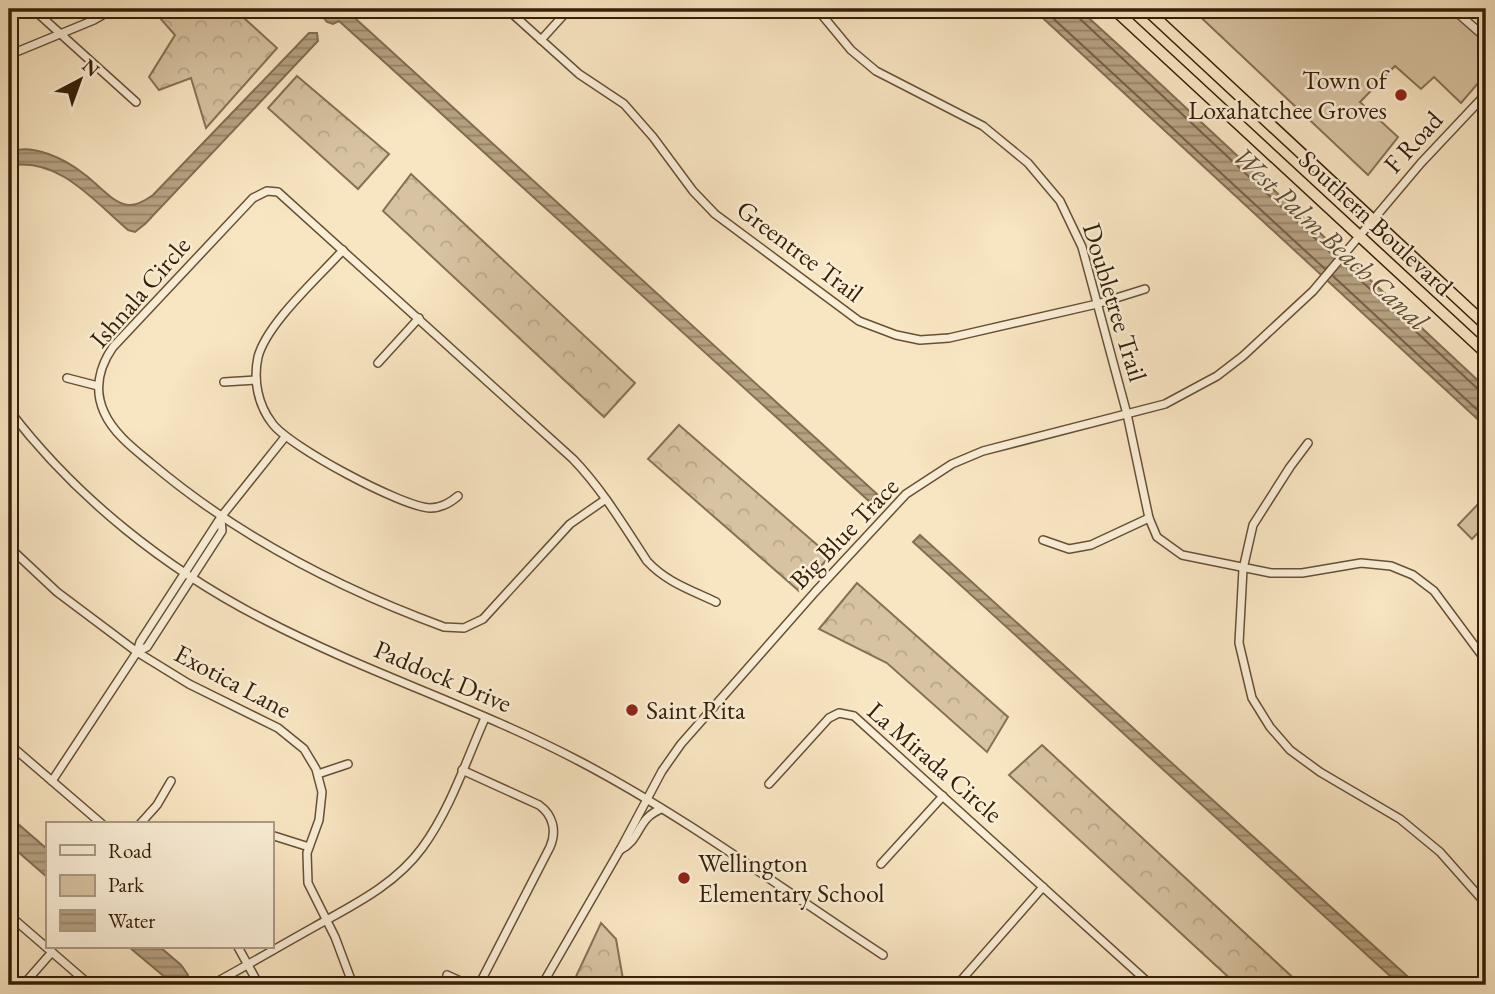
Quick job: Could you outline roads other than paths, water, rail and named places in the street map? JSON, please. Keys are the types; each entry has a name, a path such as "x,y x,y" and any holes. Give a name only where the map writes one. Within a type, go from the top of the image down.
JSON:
{"highway":[{"name":"Southern Boulevard","path":"1114,9 1486,353"},
{"name":"Southern Boulevard","path":"1146,9 1486,324"}],"street":[{"path":"33,9 136,102"},
{"path":"9,55 94,20 113,9"},
{"name":"Greentree Trail","path":"507,9 579,74 624,104 653,137 693,191 715,214 859,321 896,335 920,340 937,339 1097,304 1145,289"},
{"path":"541,40 569,9"},
{"name":"Doubletree Trail","path":"817,9 850,50 876,71 983,126 1028,163 1059,201 1082,247 1126,414 1149,518"},
{"path":"1453,9 1486,38"},
{"name":"F Road","path":"1373,219 1486,94"},
{"name":"Ishnala Circle","path":"267,191 282,194 344,250 573,459 606,499 570,524 483,619 469,626 459,628 439,625 306,567 221,517 171,480 117,431 105,415 100,401 102,365 113,347 257,194 267,191"},
{"name":"Big Blue Trace","path":"542,985 662,771 681,744 906,494 952,464 983,451 1165,404 1217,376 1243,356 1313,291 1373,219"},
{"path":"344,250 267,337 258,357 256,380 265,413 285,437 351,476 418,505 437,507 458,496"},
{"path":"378,363 419,318"},
{"path":"67,378 99,386"},
{"path":"224,382 256,380"},
{"name":"Paddock Drive","path":"9,410 49,457 99,507 188,575 297,636 580,761 648,800 883,955"},
{"path":"52,781 137,652 140,642 188,575 221,517 285,437"},
{"path":"1308,443 1253,526 1243,569 1239,643 1252,698 1270,727 1290,750 1320,772 1400,818 1440,852 1486,904"},
{"path":"606,499 655,569 672,582 716,601"},
{"path":"1043,540 1069,549 1091,545 1149,518 1157,537 1182,555 1243,569 1302,573 1361,562 1391,566 1413,575 1434,591 1486,661"},
{"name":"Exotica Lane","path":"9,547 67,600 137,652 189,684 288,734 304,749 318,774 322,792 321,809 306,863 308,883 344,956 353,985"},
{"name":"La Mirada Circle","path":"769,784 829,718 844,713 858,719 1147,984"},
{"path":"211,985 378,890 408,865 437,825 485,718"},
{"path":"9,744 101,822"},
{"path":"318,774 348,764"},
{"path":"462,770 539,805 550,816 554,832 550,847 479,985"},
{"path":"142,822 158,805 171,781"},
{"path":"881,864 943,796"},
{"path":"620,850 628,846 648,814 661,809"},
{"path":"273,836 309,847"},
{"path":"957,985 1044,887"},
{"path":"9,915 46,947"},
{"path":"47,948 90,985"},
{"path":"239,948 259,985"},
{"path":"23,985 52,952"},
{"path":"447,975 469,985"}],"water":[{"path":"327,9 345,9 877,494 870,502 339,21 333,24 327,22 323,17"},
{"path":"1033,9 1079,9 1125,51 1486,388 1486,427"},
{"path":"309,33 317,33 318,41 135,232 128,230 88,194 59,174 27,165 9,166 9,152 28,150 48,154 76,168 116,201 135,205 153,195"},
{"path":"920,535 1417,985 1400,985 913,542"},
{"path":"9,816 46,848 46,876 9,844"},
{"path":"130,948 161,948 188,975 186,983 173,984"}],"place":[{"name":"Town of Loxahatchee Groves","path":"1401,95"},
{"name":"Saint Rita","path":"632,710"},
{"name":"Wellington Elementary School","path":"684,878"}],"water label":[{"name":"West Palm Beach Canal","path":"1331,238"}]}
